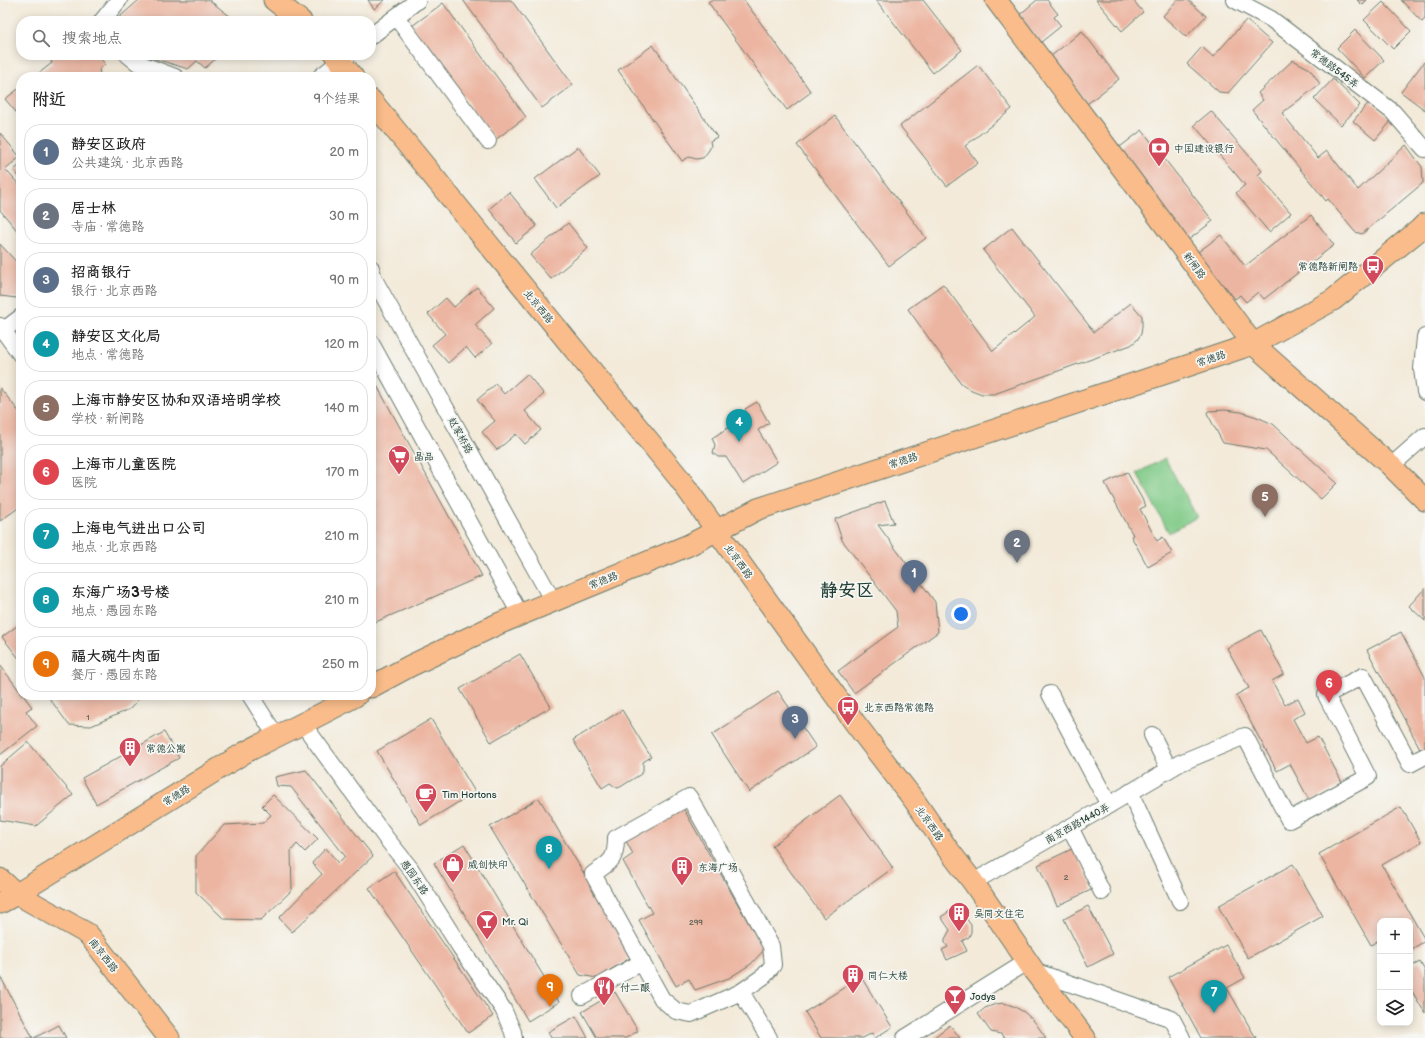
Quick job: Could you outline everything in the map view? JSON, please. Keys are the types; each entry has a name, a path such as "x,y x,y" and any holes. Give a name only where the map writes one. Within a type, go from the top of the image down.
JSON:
{"main road":[{"path":"274,0 295,16"},
{"name":"新闸路","path":"996,0 1150,204 1253,344 1391,466 1425,500"},
{"name":"北京西路","path":"376,106 679,478 855,723 914,800 1031,966 1085,1038"},
{"name":"常德路","path":"376,684 520,614 675,552 758,508 1253,344 1333,300 1420,230 1425,224"},
{"name":"常德路","path":"9,899 217,770 276,736 303,724 348,700"},
{"name":"南京西路","path":"0,879 9,899 88,934 169,1038"}],"street":[{"path":"106,16 119,0"},
{"path":"376,32 418,0"},
{"name":"常德路545弄","path":"1235,0 1271,19 1393,112 1425,149"},
{"path":"396,17 488,142"},
{"path":"134,60 138,63 162,72"},
{"path":"328,72 344,62"},
{"name":"赵家桥路","path":"376,283 553,601"},
{"path":"16,320 2,328 16,348"},
{"path":"1425,337 1422,369 1425,392"},
{"path":"376,352 520,614"},
{"path":"1391,466 1425,436"},
{"name":"南京西路1440弄","path":"973,882 1175,766 1245,736 1289,820 1368,777 1326,695 1364,676 1410,764 1425,756"},
{"path":"1050,694 1109,805"},
{"path":"253,700 276,736"},
{"name":"愚园东路","path":"303,724 386,838 410,868 460,947 503,1009 514,1038"},
{"path":"1152,735 1175,766"},
{"path":"1130,792 1180,901"},
{"path":"689,798 698,824 771,946 773,965 764,976 741,992 691,1014 676,1011 662,999 642,962 592,874 611,862 616,850 616,838 689,798"},
{"path":"1070,827 1102,892"},
{"path":"582,996 642,962"},
{"path":"905,1038 1031,966 1172,1020 1182,1038"},
{"path":"741,992 770,1038"}],"green space":[{"path":"1165,458 1197,517 1169,533 1137,473"}],"building":[{"path":"139,0 209,0 230,16 121,16"},
{"path":"368,0 385,0 374,9"},
{"path":"463,0 511,0 573,85 542,108"},
{"path":"711,0 744,0 811,92 787,110 708,2"},
{"path":"876,0 923,0 962,50 933,73"},
{"path":"1037,0 1047,0 1058,14 1054,17 1061,26 1040,43 1018,16"},
{"path":"1096,0 1133,0 1143,12 1122,31"},
{"path":"1177,0 1188,0 1206,16 1186,37 1163,16"},
{"path":"1357,0 1367,0 1362,5"},
{"path":"1401,0 1425,0 1425,19 1422,22"},
{"path":"1383,2 1411,31 1393,49 1364,20"},
{"path":"443,3 526,117 495,140 412,26"},
{"path":"1246,20 1272,43 1228,93 1219,92 1187,64 1202,47 1213,57"},
{"path":"1355,30 1384,60 1365,78 1337,48"},
{"path":"1082,31 1119,79 1087,104 1050,57"},
{"path":"653,45 717,137 710,141 711,146 703,158 696,159 689,157 682,161 618,70"},
{"path":"51,60 102,60 105,64 99,70 100,72 40,72 52,63"},
{"path":"159,60 214,60 205,68 197,61 188,69"},
{"path":"1293,60 1310,69 1320,84 1282,113 1318,158 1327,151 1358,190 1406,145 1422,167 1423,183 1362,234 1355,232 1328,199 1326,201 1252,110 1263,100 1258,93"},
{"path":"1424,62 1425,63 1425,110 1401,92"},
{"path":"978,65 1012,109 965,146 978,163 947,186 900,126"},
{"path":"1333,79 1360,105 1341,125 1314,99"},
{"path":"16,91 16,112 5,99"},
{"path":"1370,101 1392,120 1375,140 1353,121"},
{"path":"1211,111 1262,171 1258,175 1291,213 1269,232 1236,193 1245,185 1194,125"},
{"path":"835,116 926,238 889,266 797,145"},
{"path":"1142,130 1213,221 1187,241 1116,150"},
{"path":"0,133 16,152 16,160 5,169 16,181 16,229 0,210"},
{"path":"578,147 600,176 556,208 535,179"},
{"path":"509,192 537,226 516,243 489,209"},
{"path":"1311,215 1334,245 1264,299 1258,292 1246,302 1240,295 1235,299 1225,286 1221,289 1194,255 1221,235 1245,266"},
{"path":"568,223 588,248 551,279 530,255"},
{"path":"1012,227 1094,332 1131,303 1142,316 1141,334 1131,345 994,394 982,394 969,389 961,383 908,309 943,284 993,351 1035,317 983,250"},
{"path":"0,244 16,262 16,298 0,296"},
{"path":"477,287 494,308 475,325 492,344 475,358 466,347 448,363 432,345 445,334 428,314 446,298 454,307"},
{"path":"527,374 544,394 525,411 541,430 525,444 516,434 497,450 482,432 495,421 477,400 496,384 504,394"},
{"name":"晶品","path":"376,384 482,576 376,622"},
{"path":"0,388 16,408 16,510 0,521"},
{"path":"757,402 769,423 758,430 777,462 743,484 726,457 718,457 713,453 715,445 712,438 748,415 745,409"},
{"path":"1225,410 1241,412 1273,424 1337,483 1321,499 1266,450 1223,443 1207,413 1208,411"},
{"path":"1127,472 1146,506 1140,509 1157,541 1163,537 1172,553 1148,567 1131,536 1133,535 1105,483"},
{"path":"885,501 894,523 878,525 935,602 938,632 854,693 838,671 898,627 896,611 842,540 835,519"},
{"path":"1425,588 1425,621 1409,606"},
{"path":"16,627 16,655 2,637"},
{"path":"1261,630 1284,674 1272,681 1285,705 1298,698 1305,712 1293,719 1306,743 1318,737 1343,784 1310,802 1290,764 1277,771 1236,695 1249,688 1227,648"},
{"path":"1401,632 1425,677 1425,751 1422,752 1367,650"},
{"path":"520,654 551,707 491,742 460,689"},
{"path":"0,665 16,686 16,700 27,700 32,707 26,711 37,726 0,755"},
{"path":"778,691 816,747 749,792 712,735"},
{"path":"51,700 138,700 130,709 91,726 69,725"},
{"path":"622,710 651,757 643,762 643,771 641,774 618,788 610,783 602,788 573,740"},
{"path":"431,719 475,792 421,825 377,751"},
{"name":"常德公寓","path":"164,732 179,758 96,804 82,778"},
{"path":"28,742 73,795 36,826 0,820 0,766"},
{"path":"306,770 373,856 292,932 279,918 322,874 312,863 326,848 338,863 345,856 291,787 277,786 275,777"},
{"path":"273,795 318,839 305,852 297,844 291,851 292,890 261,920 224,919 196,892 196,856 224,825 263,823 271,815 262,806"},
{"path":"840,795 893,868 824,918 772,846"},
{"path":"539,798 633,956 597,978 580,975 490,827"},
{"path":"1401,807 1421,842 1382,865 1412,918 1377,918 1377,941 1371,945 1319,854"},
{"name":"东海广场","path":"683,808 764,950 751,964 729,978 695,990 689,979 676,986 639,920 652,913 623,861 633,854 626,841"},
{"path":"464,844 559,1002 528,1021 434,863"},
{"path":"1074,848 1093,889 1057,906 1038,865"},
{"path":"1293,864 1323,916 1248,958 1218,906"},
{"path":"394,871 493,1016 468,1033 369,888"},
{"name":"吴同文住宅","path":"957,906 971,925 971,932 969,937 962,941 967,951 947,960 942,950 948,947 945,943 945,939 950,930 941,917"},
{"path":"1088,906 1113,954 1088,967 1064,919"},
{"path":"1413,919 1425,940 1413,948"},
{"path":"1226,945 1245,978 1227,988 1256,1038 1201,1038 1168,977"},
{"path":"1420,962 1425,971 1425,1013 1413,993 1413,966"},
{"path":"0,976 33,1038 0,1038"},
{"name":"同仁大楼","path":"861,977 892,1027 875,1038 872,1033 863,1038 821,1038 805,1012"},
{"path":"615,992 638,1031 626,1038 597,1038 582,1012"},
{"path":"1004,1003 1024,1012 1034,1021 1046,1038 1004,1038 1001,1034 991,1032 978,1014 985,1008"},
{"path":"576,1016 588,1038 551,1038 548,1032"},
{"path":"59,1025 66,1038 34,1038"},
{"path":"950,1025 960,1038 933,1038"}],"place":[{"name":"中国建设银行","path":"1159,168"},
{"name":"常德路新闸路","path":"1373,286"},
{"name":"静安区文化局","path":"739,442"},
{"name":"晶品","path":"399,476"},
{"name":"上海市静安区协和双语培明学校","path":"1265,517"},
{"name":"居士林","path":"1017,563"},
{"name":"静安区政府","path":"914,593"},
{"name":"上海市儿童医院","path":"1329,703"},
{"name":"北京西路常德路","path":"848,726"},
{"name":"招商银行","path":"795,739"},
{"name":"常德公寓","path":"130,768"},
{"name":"Tim Hortons","path":"426,814"},
{"name":"东海广场3号楼","path":"549,869"},
{"name":"威创快印","path":"453,884"},
{"name":"东海广场","path":"682,886"},
{"name":"吴同文住宅","path":"959,932"},
{"name":"Mr. Qi","path":"487,940"},
{"name":"同仁大楼","path":"853,994"},
{"name":"付二酿","path":"604,1006"},
{"name":"福大碗牛肉面","path":"550,1007"},
{"name":"上海电气进出口公司","path":"1214,1013"},
{"name":"Jodys","path":"955,1016"}],"district":[{"name":"静安区","path":"847,590"}]}
